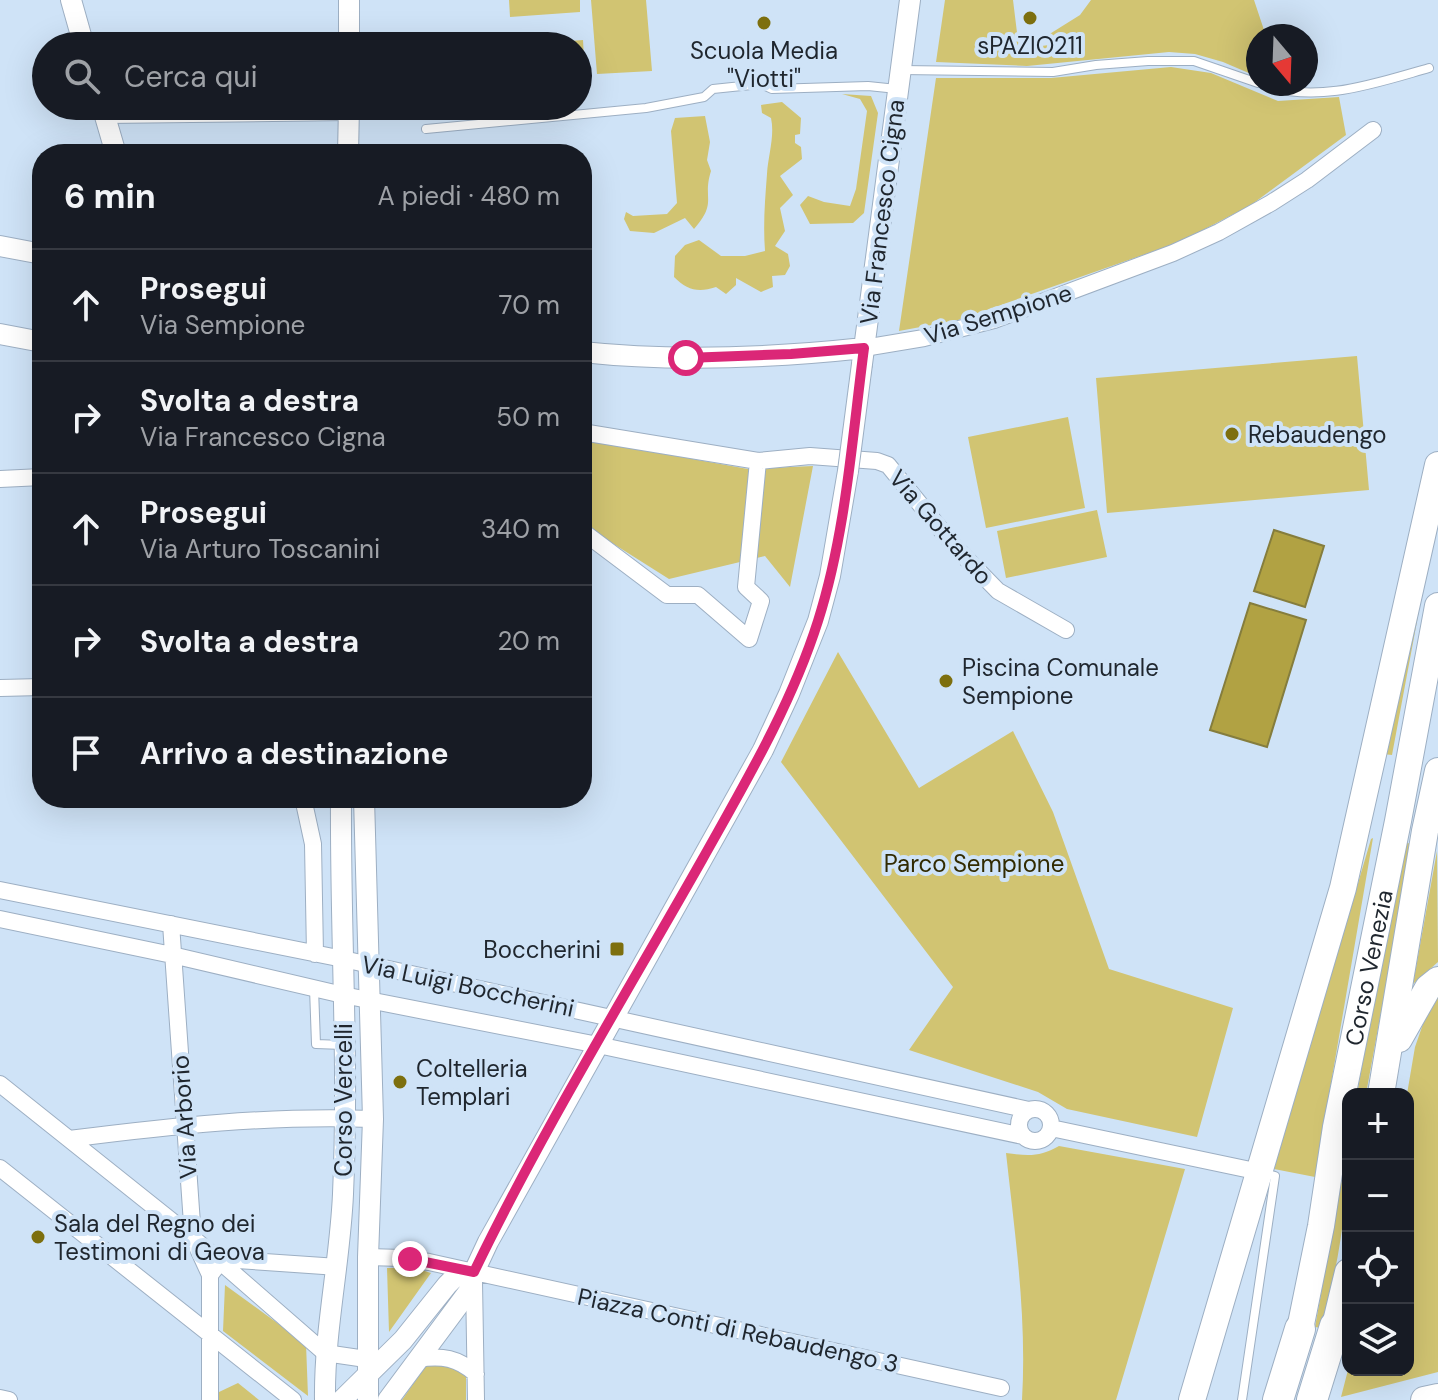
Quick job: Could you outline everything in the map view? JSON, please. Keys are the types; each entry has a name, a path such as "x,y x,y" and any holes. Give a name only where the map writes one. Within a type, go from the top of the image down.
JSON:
{"highway":[{"path":"1312,1400 1335,1326"},
{"path":"1278,1400 1300,1329"}],"main road":[{"path":"1192,1400 1343,888 1437,475"},
{"name":"Corso Venezia","path":"1300,1329 1321,1226 1336,1127 1438,606"},
{"name":"Corso Venezia","path":"1382,1088 1433,821 1438,771"},
{"path":"1366,788 1400,810 1433,821"},
{"path":"1386,1067 1416,1008 1428,988 1438,980"},
{"path":"1335,1326 1342,1297"},
{"path":"1424,1400 1438,1397"}],"street":[{"path":"71,0 80,32"},
{"path":"349,0 349,32"},
{"name":"Via Francesco Cigna","path":"388,1400 469,1291 474,1272 763,750 805,659 830,576 848,471 910,0"},
{"path":"106,120 113,144"},
{"path":"348,144 349,120"},
{"name":"Via Sempione","path":"592,353 695,358 791,354 863,356 994,320 1173,253 1271,203 1373,130"},
{"path":"0,246 32,252"},
{"path":"0,334 32,340"},
{"name":"Via Gottardo","path":"592,434 758,461 810,456 877,461 888,465 955,547 998,591 1066,630"},
{"path":"592,539 667,595 698,595 749,639 761,601 746,587 758,461"},
{"path":"0,479 32,477"},
{"path":"0,688 32,687"},
{"path":"305,808 313,844 315,954"},
{"name":"Corso Vercelli","path":"325,1400 325,1353 338,1267 343,1191 341,808"},
{"name":"Corso Vercelli","path":"364,808 373,1119 368,1257 368,1400"},
{"name":"Via Luigi Boccherini","path":"0,890 343,959 1029,1110"},
{"name":"Via Luigi Boccherini","path":"0,919 371,1001 598,1045 1023,1136"},
{"name":"Via Arborio","path":"171,924 193,1238 210,1275"},
{"path":"0,1084 221,1261 325,1353 367,1368"},
{"path":"1029,1110 1044,1111 1050,1118 1051,1128 1042,1140 1032,1141 1023,1136 1019,1128 1020,1120 1029,1110"},
{"path":"69,1139 185,1124 328,1116 373,1119"},
{"path":"1051,1128 1260,1172"},
{"path":"0,1168 293,1400"},
{"name":"Piazza Conti di Rebaudengo 3","path":"368,1257 410,1259 474,1272 1001,1388"},
{"path":"221,1261 338,1267"},
{"path":"210,1400 210,1275 221,1261"},
{"path":"342,1400 367,1368 403,1340 454,1278 474,1272 476,1400"},
{"path":"418,1359 449,1358 476,1374"},
{"path":"0,1398 9,1400"}],"lane":[{"path":"592,113 646,108 704,97 713,89 761,84 772,89 868,86 899,80 1053,72 1148,61 1194,61 1246,78"},
{"path":"1318,91 1357,89 1429,68"},
{"path":"426,129 520,120"},
{"path":"314,988 316,1044 343,1045"},
{"path":"1242,1400 1275,1176 1260,1172"}],"green space":[{"path":"509,0 580,0 580,12 510,17"},
{"path":"591,0 646,0 652,71 597,74"},
{"path":"945,0 1013,0 1019,49 1049,45 1048,35 1080,15 1091,0 1254,0 1262,24 1246,24 1246,72 1195,54 1169,52 1027,66 936,62"},
{"path":"1171,67 1211,73 1246,88 1246,96 1266,96 1278,101 1339,97 1346,135 1251,205 1180,242 958,320 899,331 936,78 1051,78"},
{"path":"842,94 871,96 878,113 864,213 853,223 810,224 800,205 808,196 850,206 856,189 867,111 860,99"},
{"path":"782,102 801,118 800,134 795,135 795,143 801,147 802,159 780,176 793,195 780,208 785,231 775,246 788,254 790,266 785,275 772,276 773,287 761,292 736,278 736,285 726,294 716,287 698,290 684,285 674,277 675,256 685,245 699,240 721,256 745,256 765,251 765,203 772,125 771,118 762,113 761,105"},
{"path":"705,116 710,142 707,160 711,171 708,206 701,220 694,229 685,218 654,233 630,231 624,219 626,212 633,216 667,214 677,203 671,131 675,118"},
{"name":"Rebaudengo","path":"1357,356 1369,490 1107,513 1096,378"},
{"path":"1068,417 1085,508 986,528 968,437"},
{"path":"592,441 748,469 813,466 790,587 765,556 669,579 592,530"},
{"path":"1097,510 1107,557 1006,578 997,531"},
{"path":"1435,525 1392,755 1383,754"},
{"name":"Parco Sempione","path":"838,652 919,788 1013,731 1053,812 1109,969 1233,1008 1197,1137 1067,1109 1038,1092 909,1050 953,987 781,762"},
{"path":"1371,839 1315,1177 1274,1169"},
{"path":"1406,842 1411,849 1367,1088 1358,1088 1400,848"},
{"path":"1437,851 1438,962 1413,984"},
{"path":"1438,997 1438,1372 1341,1397 1346,1376 1414,1376 1414,1088 1408,1088 1415,1047 1431,1001"},
{"path":"1059,1146 1185,1169 1116,1400 1022,1400 1022,1307 1006,1153 1034,1155"},
{"path":"1342,1178 1341,1237 1321,1328 1315,1327"},
{"path":"387,1268 415,1268 431,1273 389,1332"},
{"path":"225,1285 306,1344 308,1396 223,1331"},
{"path":"427,1364 447,1364 466,1375 466,1400 402,1400"},
{"path":"238,1383 259,1400 219,1400 219,1392"}],"shaded area":[{"path":"1274,530 1324,546 1305,607 1254,591"},
{"path":"1250,603 1306,620 1267,747 1210,730"}],"place":[{"name":"sPAZIO211","path":"1030,18"},
{"name":"Scuola Media \"Viotti\"","path":"764,23"},
{"name":"Rebaudengo","path":"1232,434"},
{"name":"Piscina Comunale Sempione","path":"946,681"},
{"name":"Boccherini","path":"617,949"},
{"name":"Coltelleria Templari","path":"400,1082"},
{"name":"Sala del Regno dei Testimoni di Geova","path":"38,1237"}],"route":[{"path":"410,1259 474,1272 564,1104 763,750 805,659 818,621 840,526 864,348 686,358"}]}
